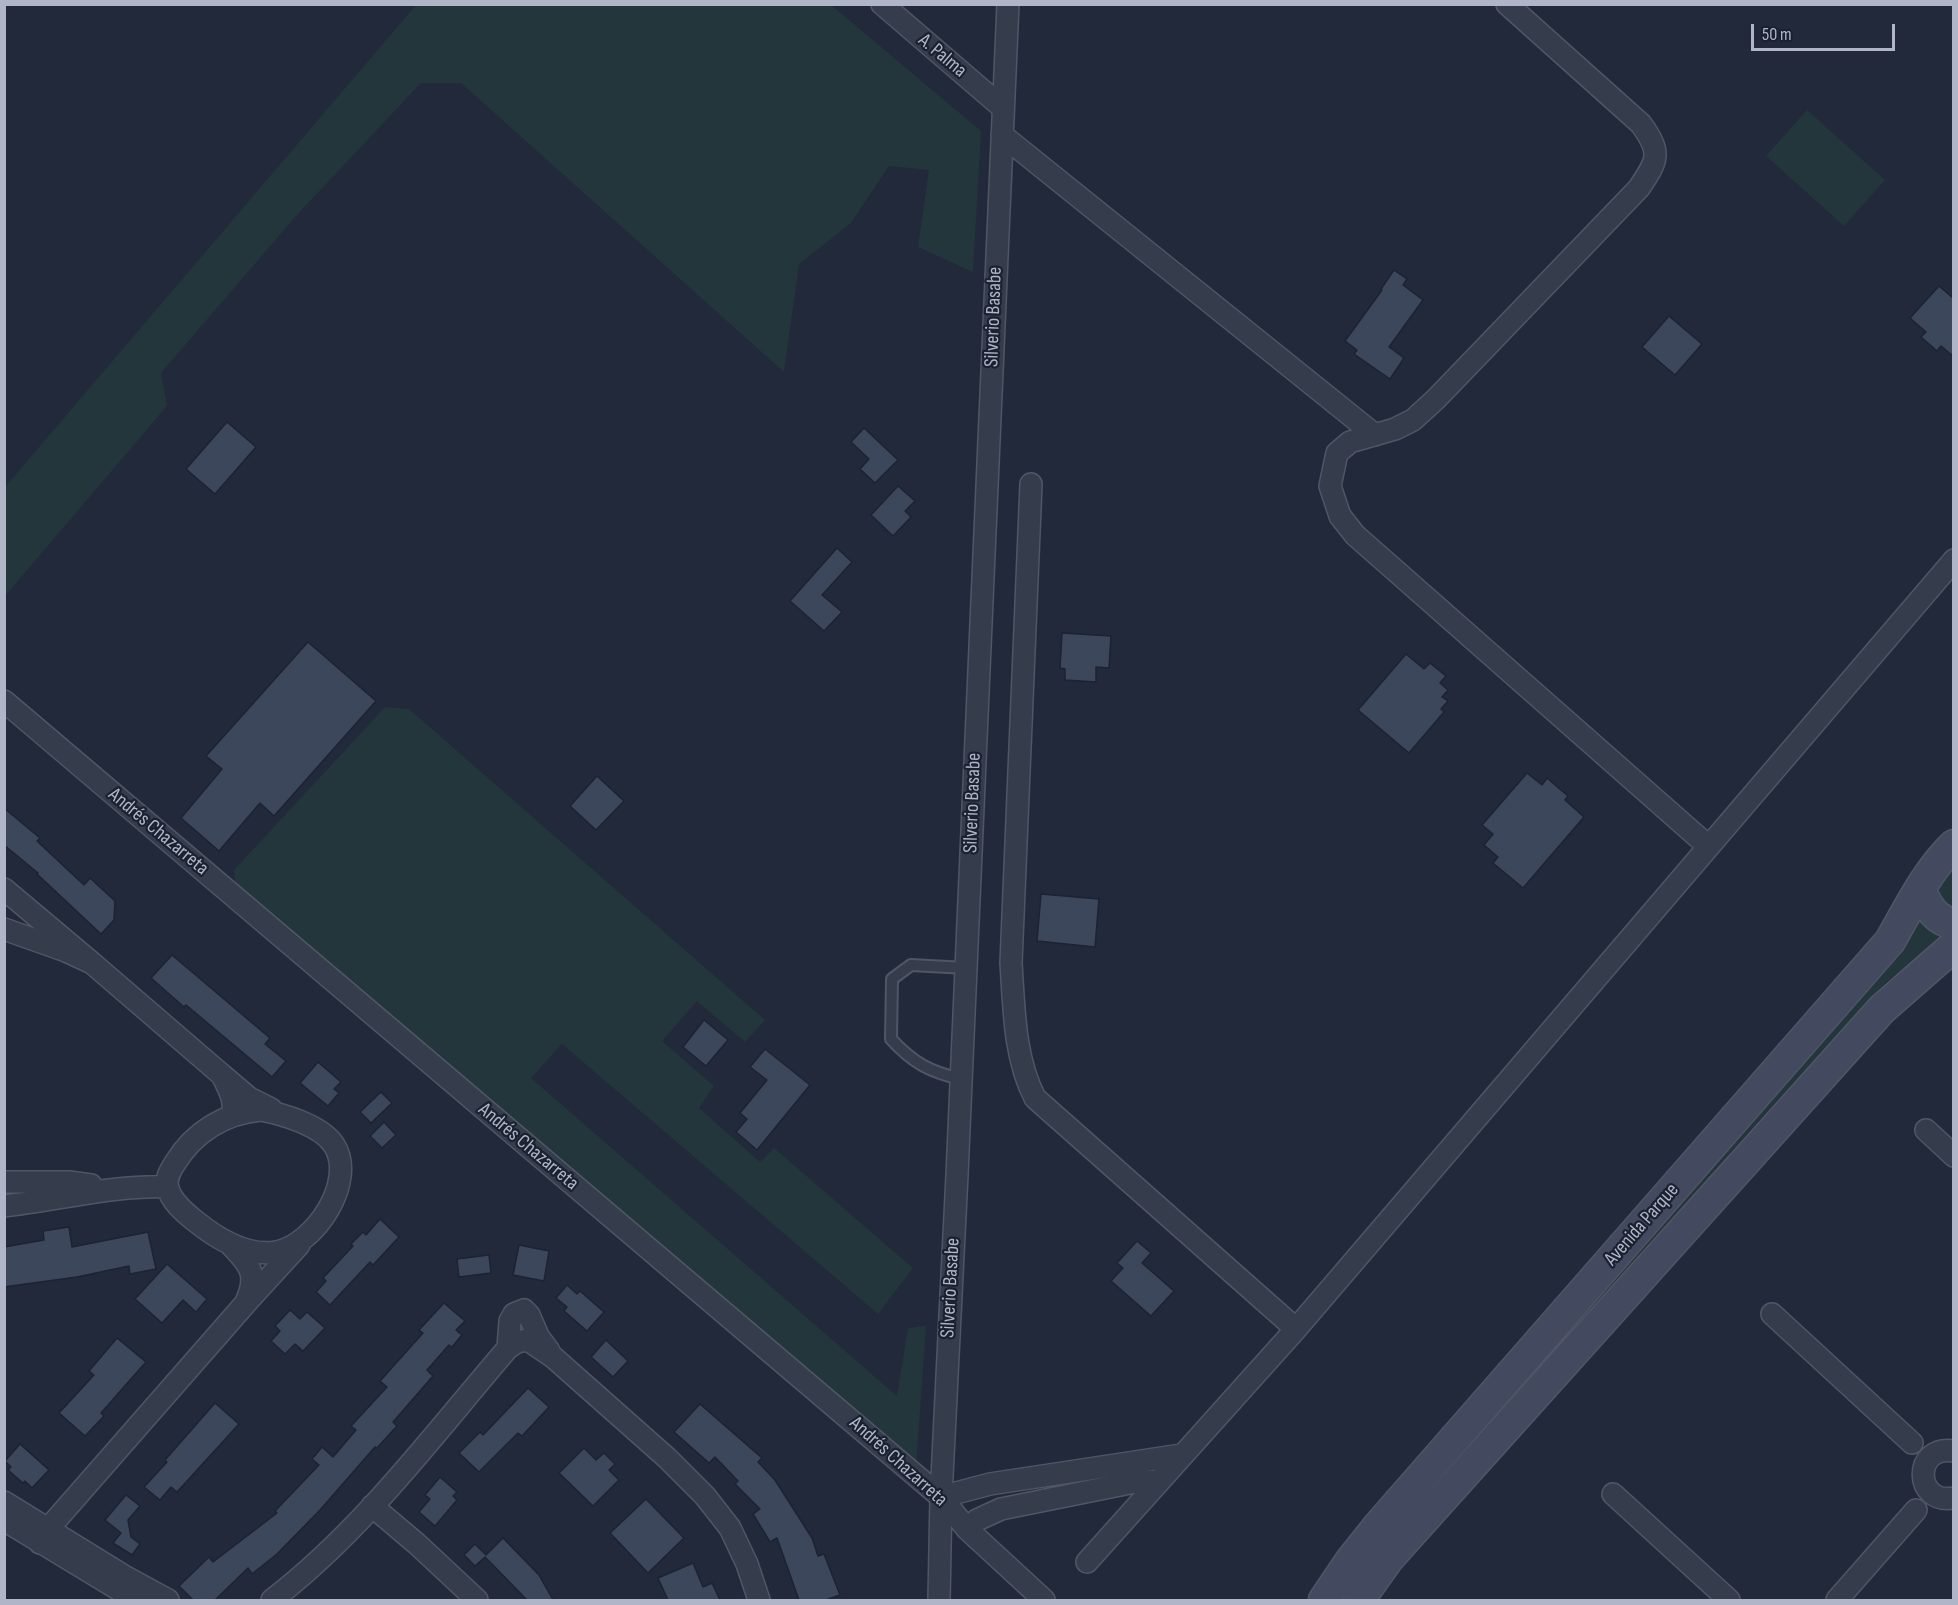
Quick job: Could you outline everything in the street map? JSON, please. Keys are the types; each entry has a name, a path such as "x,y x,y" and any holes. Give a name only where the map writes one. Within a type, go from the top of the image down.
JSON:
{"street":[{"name":"A. Palma","path":"882,4 1003,108"},
{"name":"Silverio Basabe","path":"939,1600 941,1497 1008,4"},
{"path":"1507,4 1641,124 1651,137 1656,152 1652,169 1639,188 1436,399 1413,420 1350,442 1337,453 1330,486 1341,516 1355,535 1708,846"},
{"path":"1002,135 1375,435"},
{"path":"1031,484 1011,963 1014,1002 1026,1081 1035,1098 1296,1329"},
{"path":"1087,1562 1296,1329 1953,560"},
{"name":"Andrés Chazarreta","path":"4,701 941,1497 967,1529 1044,1600"},
{"name":"Avenida Parque","path":"1324,1600 1351,1560 1379,1525 1890,941 1937,863 1953,845"},
{"path":"4,889 249,1098 321,1133 333,1143 341,1167 339,1188 324,1215 310,1233 44,1536"},
{"path":"1920,890 1932,913 1944,922 1953,924"},
{"path":"4,929 66,951 92,963"},
{"name":"Avenida Parque","path":"1359,1600 1389,1558 1758,1146 1882,1010 1953,946"},
{"path":"222,1075 235,1105 233,1115"},
{"path":"279,1114 261,1110 233,1115 208,1127 182,1151 170,1171 167,1187 182,1209 214,1235 230,1244 264,1252 278,1251 291,1246 310,1233"},
{"path":"1926,1130 1953,1156"},
{"path":"4,1182 69,1182 112,1189"},
{"path":"4,1206 112,1189 143,1186 167,1187"},
{"path":"230,1244 244,1259 253,1279 252,1289 245,1305"},
{"path":"507,1348 510,1321 514,1314 524,1310 553,1357"},
{"path":"1772,1314 1912,1443 1940,1459"},
{"path":"272,1600 306,1574 372,1506 507,1348 517,1342 528,1340 553,1357 666,1458 719,1513 739,1545 759,1600"},
{"path":"941,1497 990,1484 1181,1455"},
{"path":"1940,1459 1931,1493 1948,1498"},
{"path":"1837,1600 1916,1510 1940,1459"},
{"path":"967,1529 977,1520 1001,1509 1135,1482 1159,1481"},
{"path":"1613,1494 1729,1600"},
{"path":"1916,1510 1948,1498"},
{"path":"4,1502 44,1536 136,1600"},
{"path":"372,1506 477,1600"},
{"path":"4,1520 44,1536 168,1600"}],"lane":[{"path":"961,1079 937,1073 906,1055 891,1038 892,979 911,965 966,968"}],"shaded area":[{"path":"416,5 831,5 981,131 973,272 918,247 929,170 889,166 851,223 799,264 784,372 461,83 421,83 296,216 161,373 167,406 5,596 5,487"},
{"path":"1807,110 1885,180 1844,226 1766,156"},
{"path":"385,707 409,709 765,1020 745,1042 697,1001 662,1041 714,1086 699,1108 760,1162 774,1148 913,1268 878,1314 562,1044 531,1078 897,1396 908,1328 926,1326 915,1481 236,896 234,870"},
{"path":"1953,871 1953,919 1936,898 1938,886"},
{"path":"1921,915 1947,939 1885,983 1763,1116 1407,1518 1360,1575 1343,1600 1336,1600 1355,1571"}],"building":[{"path":"1394,270 1407,279 1403,285 1423,300 1389,347 1404,358 1390,379 1354,354 1357,350 1345,341"},
{"path":"1939,286 1953,298 1953,356 1941,346 1937,351 1921,337 1926,332 1910,318"},
{"path":"1669,316 1702,344 1675,375 1642,347"},
{"path":"227,422 256,447 215,494 186,469"},
{"path":"864,428 898,460 875,483 860,469 869,459 851,442"},
{"path":"898,486 915,501 905,511 911,517 893,536 871,515"},
{"path":"837,548 852,562 822,595 842,612 824,631 790,601"},
{"path":"1062,633 1111,636 1109,668 1096,667 1096,682 1065,680 1065,669 1060,668"},
{"path":"308,642 376,701 274,816 260,803 219,851 181,818 222,769 206,756"},
{"path":"1406,654 1424,669 1430,663 1446,676 1440,683 1448,690 1442,697 1448,701 1441,709 1444,712 1409,753 1358,710"},
{"path":"1527,773 1542,785 1547,778 1568,796 1565,800 1584,817 1523,888 1493,863 1498,857 1484,845 1493,834 1482,825"},
{"path":"597,776 624,801 596,830 570,806"},
{"path":"4,808 40,838 37,841 84,885 90,878 115,901 114,920 101,934 38,873 4,845"},
{"path":"1041,894 1099,899 1095,947 1037,941"},
{"path":"172,955 270,1038 265,1044 286,1061 272,1077 151,978"},
{"path":"704,1020 728,1040 706,1066 683,1047"},
{"path":"765,1049 810,1085 757,1150 736,1132 747,1119 740,1113 767,1080 750,1067"},
{"path":"318,1062 341,1082 334,1089 339,1093 328,1106 300,1083"},
{"path":"381,1092 392,1103 371,1123 360,1112"},
{"path":"384,1122 396,1135 382,1148 370,1136"},
{"path":"380,1219 399,1237 373,1265 370,1262 330,1305 316,1292 326,1281 323,1278 353,1246 351,1244 363,1232 366,1235"},
{"path":"69,1227 72,1247 148,1232 156,1269 130,1274 129,1266 77,1277 4,1287 4,1247 44,1240 43,1231"},
{"path":"1137,1241 1151,1253 1142,1263 1174,1291 1151,1316 1111,1281 1123,1268 1117,1263"},
{"path":"519,1245 549,1251 544,1281 513,1275"},
{"path":"489,1255 491,1273 459,1277 457,1259"},
{"path":"167,1264 207,1299 196,1312 183,1300 162,1323 135,1299"},
{"path":"567,1285 577,1294 580,1291 604,1312 587,1331 564,1311 567,1307 556,1298"},
{"path":"444,1303 465,1321 456,1330 462,1335 452,1347 449,1345 427,1370 433,1376 393,1422 397,1426 277,1554 252,1574 248,1568 215,1600 193,1600 179,1586 209,1557 213,1562 277,1513 275,1511 319,1465 312,1459 322,1447 333,1457 356,1430 351,1426 387,1387 380,1381 423,1333 419,1330"},
{"path":"290,1310 300,1319 307,1312 325,1328 303,1351 295,1344 285,1354 271,1341 280,1331 275,1326"},
{"path":"117,1338 146,1362 101,1413 104,1416 85,1436 59,1413 94,1375 89,1371"},
{"path":"606,1340 628,1361 613,1377 591,1357"},
{"path":"528,1388 549,1407 522,1436 518,1433 479,1472 459,1453 480,1432 483,1435"},
{"path":"215,1403 239,1424 177,1492 171,1487 160,1500 144,1487"},
{"path":"700,1404 762,1458 758,1462 775,1480 812,1538 818,1556 824,1554 840,1595 826,1600 799,1600 777,1538 770,1542 753,1514 760,1509 735,1484 738,1481 715,1457 709,1463 674,1432"},
{"path":"20,1444 49,1470 32,1488 8,1470 11,1467 5,1461"},
{"path":"584,1448 596,1460 604,1453 615,1464 609,1470 619,1480 593,1506 559,1473"},
{"path":"440,1477 457,1492 453,1496 457,1500 435,1526 419,1512 430,1499 425,1495"},
{"path":"126,1495 140,1506 128,1520 131,1537 140,1544 132,1555 113,1543 121,1533 105,1520"},
{"path":"646,1499 684,1538 648,1573 610,1533"},
{"path":"503,1538 539,1575 553,1600 527,1600 485,1557 475,1566 464,1555 475,1544 486,1555"},
{"path":"693,1563 703,1587 712,1583 720,1600 668,1600 658,1578"}]}
